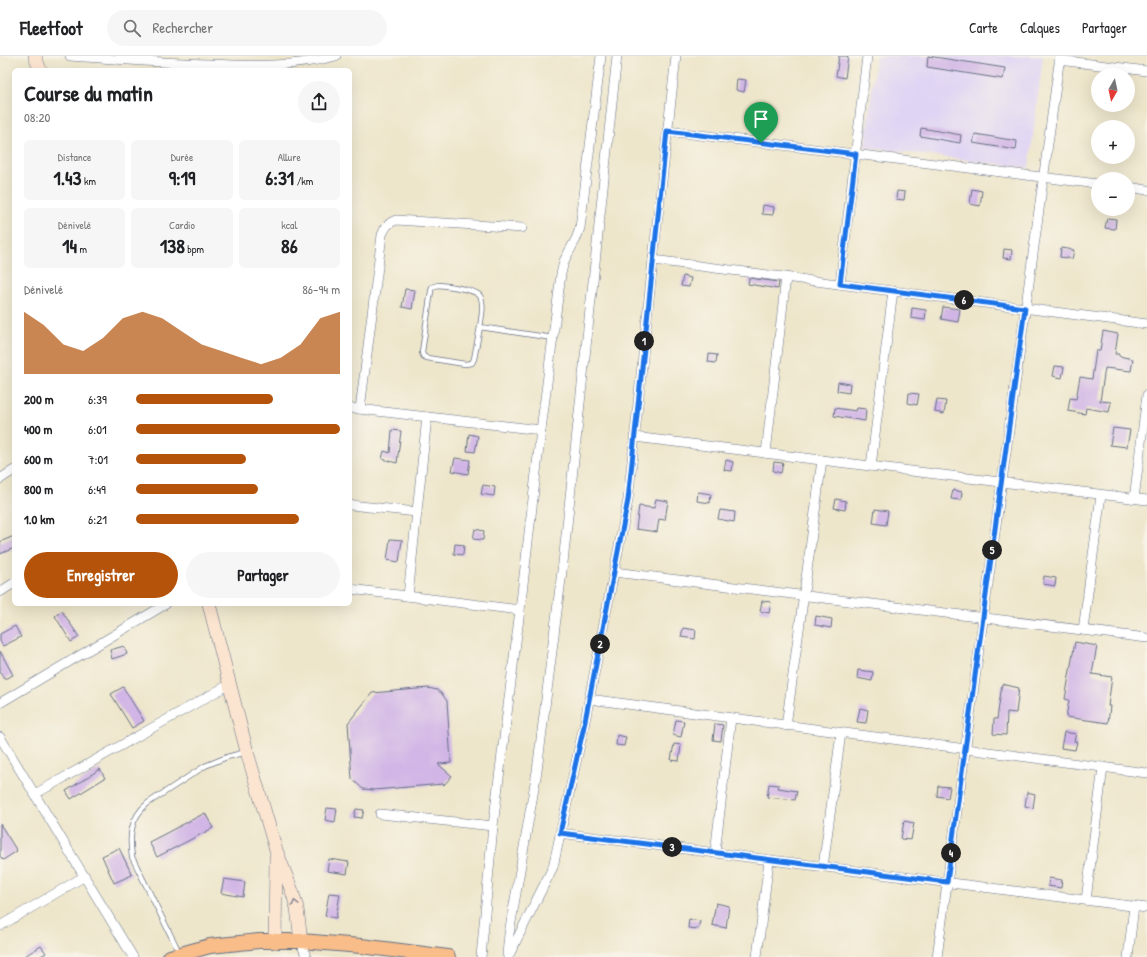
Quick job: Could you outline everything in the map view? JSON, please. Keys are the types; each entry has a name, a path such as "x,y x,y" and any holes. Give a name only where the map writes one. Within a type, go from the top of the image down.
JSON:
{"main road":[{"path":"175,955 210,946 259,941 301,941 361,946 448,957"}],"street":[{"path":"35,56 39,68"},
{"path":"70,56 193,64 269,65 318,61 336,56"},
{"path":"193,64 204,56"},
{"path":"481,957 493,826 520,610 540,430 564,261 580,228 601,56"},
{"path":"507,957 509,934 537,771 562,571 617,56"},
{"path":"507,957 553,867 584,726 628,500 676,56"},
{"path":"840,284 867,56"},
{"path":"937,957 1059,58 1147,71"},
{"path":"667,131 1091,183"},
{"path":"1135,188 1147,190"},
{"path":"360,409 384,228 396,220 522,228"},
{"path":"653,260 1147,324"},
{"path":"766,453 786,277"},
{"path":"871,466 893,291"},
{"path":"1134,499 1147,394"},
{"path":"352,408 540,430"},
{"path":"408,596 427,417"},
{"path":"634,437 1147,500"},
{"path":"786,726 822,460"},
{"path":"0,479 12,471"},
{"path":"1083,630 1101,495"},
{"path":"352,505 417,512"},
{"path":"614,572 1147,638"},
{"path":"0,592 12,584"},
{"path":"352,589 520,610"},
{"path":"0,702 163,606"},
{"path":"210,606 247,752 276,850 297,908 301,941 306,957"},
{"path":"35,794 230,684"},
{"path":"589,699 1147,773"},
{"path":"715,853 731,718"},
{"path":"823,866 841,733"},
{"path":"0,737 133,957"},
{"path":"1086,900 1103,767"},
{"path":"380,814 493,826"},
{"path":"560,833 1147,908"},
{"path":"275,942 276,850"},
{"path":"757,957 770,860"},
{"path":"0,926 85,876"},
{"path":"1128,957 1134,906"}],"lane":[{"path":"438,285 474,292 480,296 482,304 480,327 472,363 465,364 427,358 423,356 422,352 432,287 438,285"},
{"path":"480,327 553,338"},
{"path":"175,955 132,857 130,845 131,832 135,819 141,809 148,803 205,766 228,757 247,752"}],"shaded area":[{"path":"876,56 1043,56 1029,168 865,147"}],"building":[{"path":"839,56 848,56 845,78 836,76"},
{"path":"928,56 1005,68 1003,79 927,67"},
{"path":"737,79 746,80 744,92 736,90"},
{"path":"921,128 961,135 960,143 920,136"},
{"path":"975,134 1017,141 1016,150 973,143"},
{"path":"972,189 982,191 980,206 970,204"},
{"path":"897,191 905,192 904,200 896,199"},
{"path":"763,205 774,207 773,215 762,214"},
{"path":"1107,218 1116,219 1115,229 1105,228"},
{"path":"1061,248 1074,250 1072,259 1060,257"},
{"path":"1004,249 1012,250 1011,259 1003,258"},
{"path":"683,276 691,278 689,287 681,286"},
{"path":"749,278 779,282 778,289 748,284"},
{"path":"405,289 415,290 412,309 402,307"},
{"path":"943,307 960,309 958,322 941,319"},
{"path":"912,308 926,310 925,320 911,318"},
{"path":"1103,331 1118,334 1115,354 1133,359 1131,371 1105,368 1100,401 1111,402 1109,412 1086,408 1085,414 1068,411 1070,398 1076,399 1080,377 1092,379 1096,351 1100,351"},
{"path":"709,354 717,355 716,363 708,362"},
{"path":"1055,366 1064,367 1062,378 1053,376"},
{"path":"838,382 850,384 849,393 837,391"},
{"path":"909,393 919,394 917,405 908,403"},
{"path":"937,400 946,401 944,414 935,412"},
{"path":"835,408 856,411 857,408 866,409 865,421 834,416"},
{"path":"1113,428 1130,430 1127,447 1110,445"},
{"path":"392,430 401,431 397,463 382,459 384,451 390,453"},
{"path":"469,434 478,436 475,452 467,451"},
{"path":"455,458 470,460 468,474 452,471"},
{"path":"726,460 733,462 732,471 724,470"},
{"path":"774,462 783,463 781,473 773,471"},
{"path":"483,485 495,487 494,496 481,494"},
{"path":"953,490 962,492 961,500 951,499"},
{"path":"698,492 711,494 710,503 697,501"},
{"path":"656,499 668,501 665,520 659,519 657,532 636,529 639,506 654,508"},
{"path":"836,499 846,501 845,510 834,508"},
{"path":"875,509 888,511 886,525 873,523"},
{"path":"720,510 735,512 734,522 718,519"},
{"path":"475,529 484,531 483,540 473,539"},
{"path":"12,537 12,549 0,554 0,542"},
{"path":"390,539 402,540 399,562 387,560"},
{"path":"455,544 464,545 463,555 454,554"},
{"path":"1044,576 1056,578 1055,586 1043,584"},
{"path":"762,601 771,602 769,613 760,611"},
{"path":"62,611 79,637 71,642 55,616"},
{"path":"816,616 832,619 831,628 815,625"},
{"path":"15,626 21,637 3,646 0,641 0,634"},
{"path":"683,628 696,630 695,639 681,637"},
{"path":"1075,642 1097,646 1092,674 1112,677 1108,706 1110,706 1108,723 1066,717 1069,700 1065,699"},
{"path":"124,646 127,654 112,659 110,650"},
{"path":"0,651 13,675 4,679 0,672"},
{"path":"858,670 873,672 872,681 857,678"},
{"path":"1002,684 1019,688 1016,713 1007,712 1006,735 993,734 994,719 997,719"},
{"path":"123,687 144,721 132,728 111,694"},
{"path":"428,688 437,690 447,701 451,763 438,764 452,776 444,785 374,790 363,789 352,779 348,723 372,693"},
{"path":"860,708 868,710 866,723 857,722"},
{"path":"676,720 684,721 681,737 673,735"},
{"path":"715,724 723,725 721,741 713,740"},
{"path":"1064,732 1076,734 1074,741 1077,742 1075,750 1061,748"},
{"path":"617,735 626,737 624,746 616,745"},
{"path":"674,744 681,745 679,761 671,760"},
{"path":"100,769 105,778 71,799 66,791"},
{"path":"769,784 779,785 778,788 797,791 795,800 767,797"},
{"path":"938,786 950,787 948,798 937,796"},
{"path":"1027,792 1035,794 1033,808 1025,806"},
{"path":"327,808 337,809 335,822 325,820"},
{"path":"356,809 364,810 362,818 354,817"},
{"path":"205,813 213,828 157,857 149,842"},
{"path":"904,821 914,823 911,840 901,839"},
{"path":"0,824 17,851 3,860 0,856"},
{"path":"119,848 132,875 114,883 102,856"},
{"path":"329,859 349,862 347,874 327,871"},
{"path":"1049,878 1062,880 1061,888 1048,886"},
{"path":"224,879 245,882 243,897 221,893"},
{"path":"329,893 340,894 336,918 325,916"},
{"path":"716,903 729,906 726,928 712,925"},
{"path":"689,919 700,921 698,929 688,928"},
{"path":"41,946 46,953 39,957 23,957"}],"route":[{"path":"667,131 761,143 856,154 840,284 1025,308 947,882 560,833 584,726 628,500 667,131"}]}
